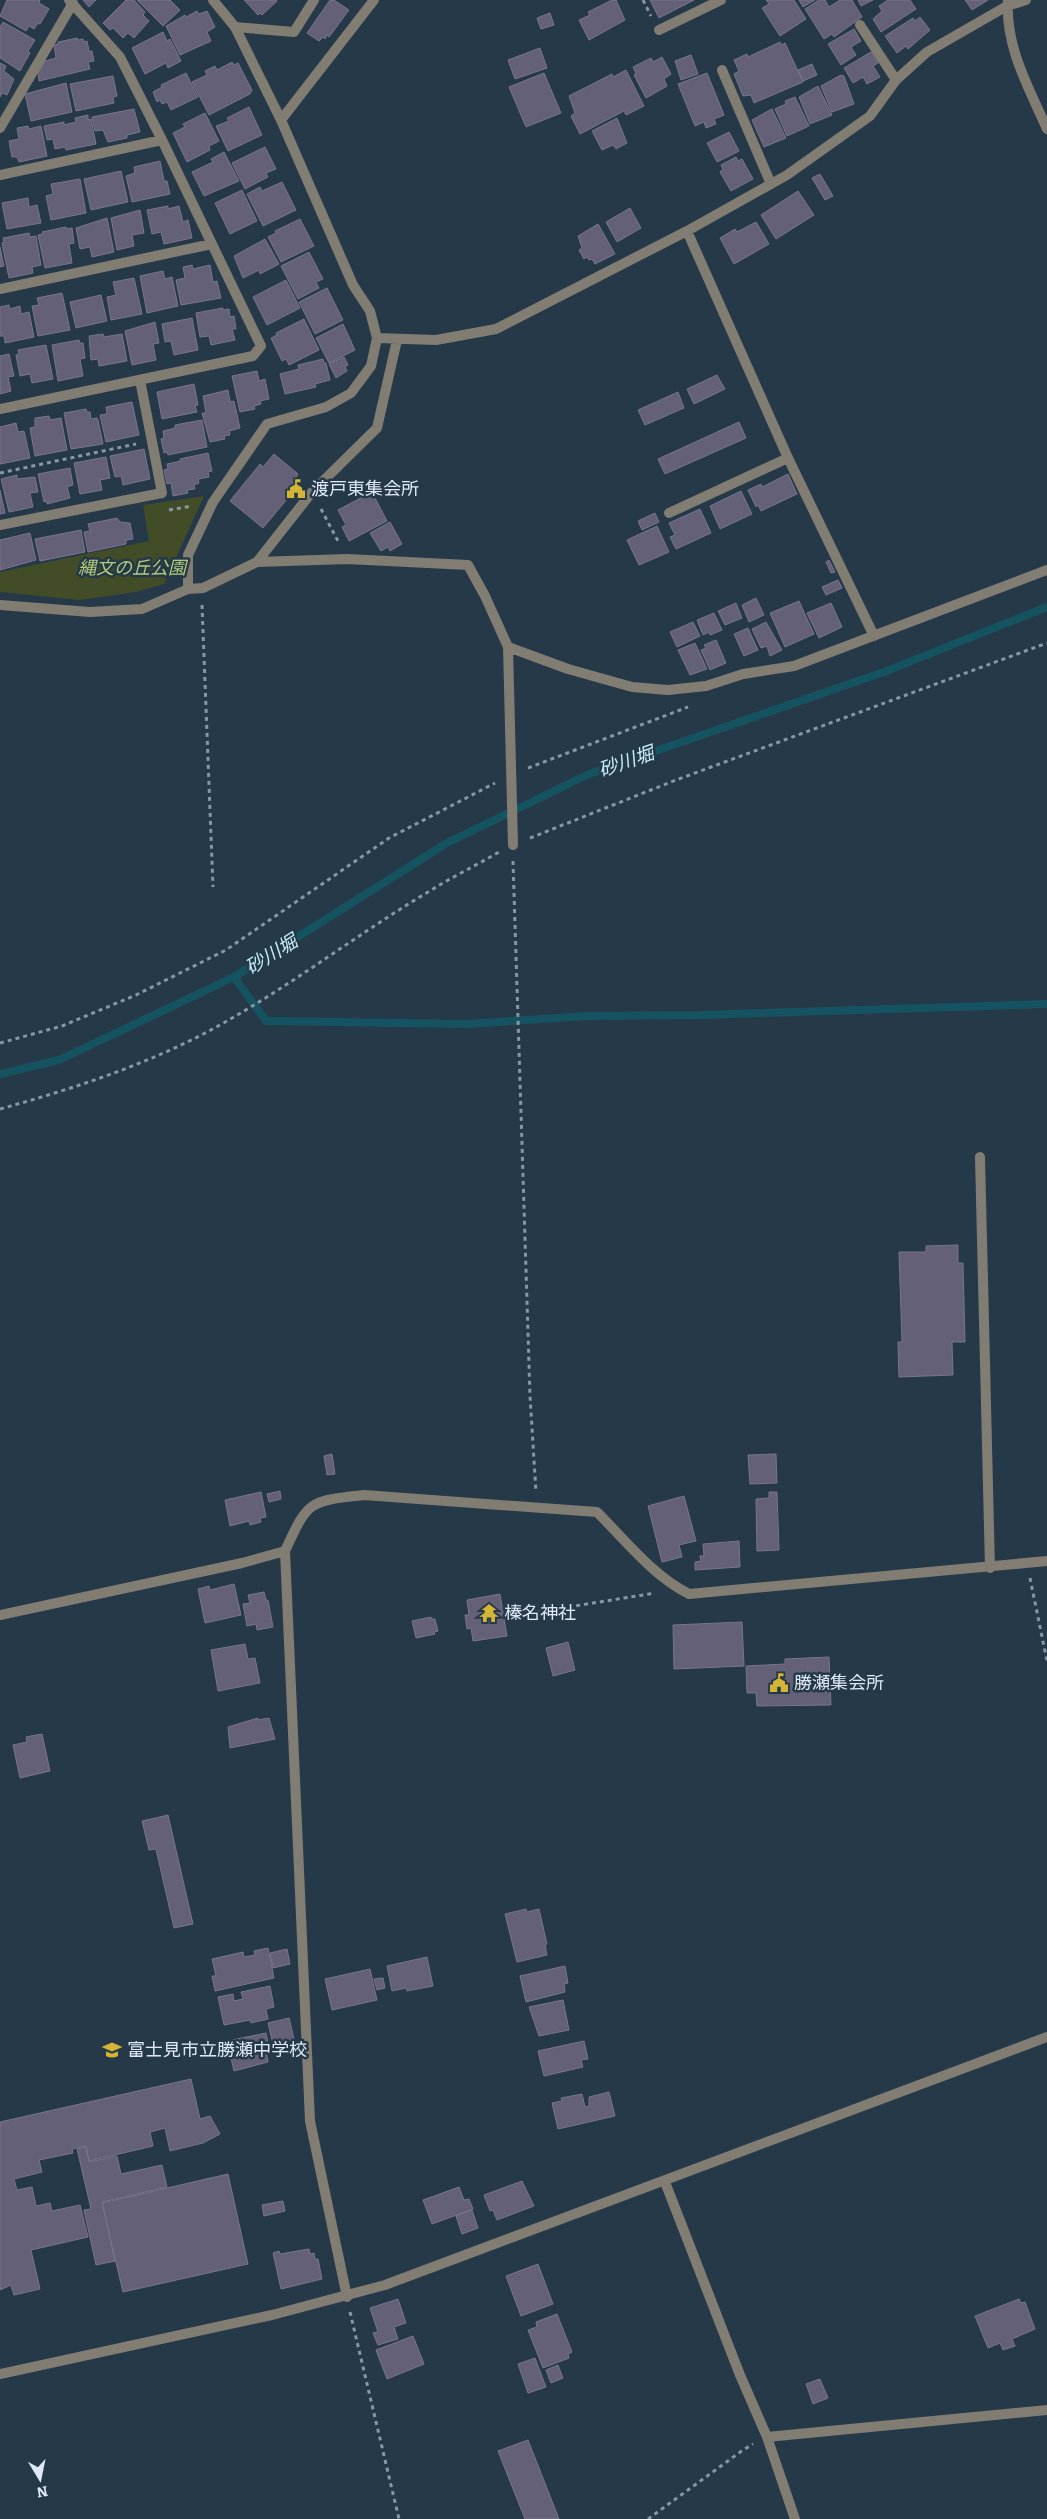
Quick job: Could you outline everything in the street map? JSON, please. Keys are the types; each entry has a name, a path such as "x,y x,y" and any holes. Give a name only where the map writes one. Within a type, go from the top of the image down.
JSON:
{"street":[{"path":"188,590 188,555 213,502 267,424 326,407 350,394 371,366 377,338 370,311 353,285 281,120 235,27 212,0"},
{"path":"235,27 294,32 314,0"},
{"path":"281,120 374,0"},
{"path":"659,30 721,0"},
{"path":"377,338 436,340 496,329 686,231 771,184 870,116 896,80 927,52 1007,3 1026,0"},
{"path":"0,128 71,1 120,57 261,346 253,356 0,408"},
{"path":"1007,3 1009,34 1017,62 1047,129"},
{"path":"860,24 896,80"},
{"path":"722,70 771,184"},
{"path":"0,175 162,140"},
{"path":"686,231 788,458 874,636"},
{"path":"0,289 212,244"},
{"path":"257,562 312,492 377,428 397,340"},
{"path":"0,526 162,493 140,380"},
{"path":"669,514 788,458"},
{"path":"0,605 90,612 142,609 188,590 203,588 257,562 347,559 468,565 508,647 513,845"},
{"path":"508,647 568,668 632,687 668,690 706,686 743,674 794,666 1047,570"},
{"path":"980,1157 990,1568"},
{"path":"347,2297 310,2121 285,1551 302,1513 312,1505 328,1499 364,1495 598,1512 646,1561 678,1589 689,1594 990,1568 1047,1561"},
{"path":"0,1615 242,1563 285,1551"},
{"path":"0,2374 272,2316 347,2297 395,2282 666,2182 1047,2037"},
{"path":"666,2182 740,2375 767,2438 795,2519"},
{"path":"767,2438 1047,2410"}],"path":[{"path":"0,473 151,441"},
{"path":"312,492 347,559"},
{"path":"149,496 151,513 213,502"},
{"path":"203,588 213,887"},
{"path":"0,1109 67,1091 109,1076 208,1031 246,1010 432,890 513,845 676,780 1047,643"},
{"path":"0,1044 62,1026 136,995 226,950 389,838 512,774 694,705"},
{"path":"513,845 530,1386 536,1508"},
{"path":"1027,1564 1047,1661"},
{"path":"513,1616 678,1589"},
{"path":"347,2297 399,2519"},
{"path":"648,2519 743,2450 767,2438"}],"green space":[{"name":"縄文の丘公園","path":"204,496 164,584 136,592 80,600 0,592 0,572 149,541 143,505"}],"building":[{"path":"7,0 40,0 39,3 49,9 40,24 38,23 34,29 29,26 26,31 0,16"},
{"path":"83,0 96,0 89,7"},
{"path":"126,0 134,0 145,12 143,15 149,21 134,38 128,33 123,38 113,28 110,30 103,23"},
{"path":"137,0 170,0 180,10 163,26"},
{"path":"244,0 277,1 262,15 260,13 258,15"},
{"path":"330,0 334,0 349,10 329,37 327,35 325,39 323,37 319,41 307,33"},
{"path":"612,0 616,0 625,20 589,40 579,20 590,15 588,12"},
{"path":"650,0 694,0 659,18"},
{"path":"766,0 794,0 806,19 780,36 762,8 769,4"},
{"path":"799,0 815,0 803,7"},
{"path":"819,0 825,0 829,7 840,0 852,0 862,17 834,37 832,34 824,39 805,9"},
{"path":"858,0 873,0 861,6"},
{"path":"888,0 910,0 916,9 881,32 873,19 882,11 879,6"},
{"path":"965,0 988,0 972,10"},
{"path":"197,11 199,14 207,11 215,27 207,32 211,41 180,55 166,26 185,15 186,17"},
{"path":"550,13 554,25 541,29 537,18"},
{"path":"920,17 930,30 908,49 906,46 897,53 885,36 913,18 915,21"},
{"path":"3,22 35,40 28,51 30,53 20,71 0,58 0,27"},
{"path":"854,29 861,41 851,47 856,55 841,65 828,44"},
{"path":"163,32 167,41 170,39 181,61 168,68 166,63 145,74 132,48"},
{"path":"77,38 78,40 83,39 84,42 87,41 89,51 92,51 94,61 88,62 90,69 39,81 38,73 45,61 56,58 54,45 58,44 58,42"},
{"path":"780,42 781,45 785,43 803,82 754,103 751,95 743,96 734,74 739,71 734,60 747,54 748,57"},
{"path":"540,48 547,68 515,79 508,60"},
{"path":"871,52 878,63 873,66 880,77 867,84 863,77 853,83 844,68"},
{"path":"691,55 698,74 681,80 675,61"},
{"path":"662,57 671,74 664,79 667,86 646,98 634,75 636,73 633,67 651,58 653,62"},
{"path":"232,62 234,65 238,63 252,90 250,94 209,115 192,82 207,75 205,71 215,66 217,70"},
{"path":"0,63 6,66 4,71 14,79 7,95 2,93 0,97"},
{"path":"812,64 817,75 803,81 798,70"},
{"path":"626,70 644,106 626,115 624,111 580,134 571,116 575,113 569,96 612,74 613,77"},
{"path":"186,73 198,97 171,110 167,102 162,104 160,100 157,102 153,92 162,87 161,85"},
{"path":"544,73 561,113 526,127 509,87"},
{"path":"707,73 724,115 714,119 716,124 706,128 704,122 695,126 678,84"},
{"path":"841,75 844,76 854,104 832,112 821,86"},
{"path":"113,76 117,96 113,97 114,103 76,111 70,84"},
{"path":"66,83 72,112 31,121 25,94"},
{"path":"818,86 832,115 810,124 799,97"},
{"path":"795,97 809,126 787,136 775,109 786,104 785,101"},
{"path":"249,107 262,135 228,151 216,126 229,121 227,118"},
{"path":"134,109 140,132 127,135 127,138 108,142 103,130 95,131 92,117"},
{"path":"772,109 786,138 764,147 752,120"},
{"path":"205,113 219,141 209,146 210,150 187,162 173,133 185,127 183,124"},
{"path":"88,115 88,120 91,119 96,144 66,150 65,147 55,149 53,139 47,140 44,126 76,122 75,118"},
{"path":"617,118 627,143 616,149 613,145 602,150 592,131"},
{"path":"28,126 29,129 41,126 47,156 19,162 17,157 12,157 9,141 19,139 17,128"},
{"path":"729,132 739,151 717,162 707,143"},
{"path":"265,147 276,169 266,173 268,177 245,189 232,163"},
{"path":"224,152 239,181 204,196 192,172 213,162 211,159"},
{"path":"736,157 738,161 742,159 753,179 731,191 720,172 723,169 721,165"},
{"path":"160,161 164,181 167,181 170,194 132,202 126,176 135,173 134,167"},
{"path":"121,171 128,202 91,210 84,179"},
{"path":"820,174 833,196 825,200 812,178"},
{"path":"80,179 86,213 51,220 46,196 53,194 51,184"},
{"path":"282,182 296,210 263,226 247,194 260,187 262,191"},
{"path":"242,190 257,221 230,234 215,203"},
{"path":"798,191 814,215 776,239 761,215"},
{"path":"28,198 29,207 37,205 41,223 7,229 2,203"},
{"path":"168,206 168,209 179,206 183,222 188,220 192,238 164,244 161,232 152,234 147,210"},
{"path":"630,208 641,228 617,242 606,222"},
{"path":"140,210 144,233 132,235 134,246 117,250 111,218"},
{"path":"107,218 114,252 92,257 90,247 80,249 76,228"},
{"path":"300,219 314,246 281,262 268,237 276,233 275,231"},
{"path":"756,222 769,244 734,264 720,238 735,229 737,232"},
{"path":"598,224 615,254 595,264 592,259 589,260 587,257 584,259 579,250 582,248 578,236"},
{"path":"66,227 66,229 72,228 74,243 69,244 72,263 45,268 38,235 43,234 42,232"},
{"path":"29,233 30,237 36,236 41,265 32,267 33,273 9,278 2,243 4,242 3,238"},
{"path":"265,239 279,264 260,274 259,270 243,278 234,256"},
{"path":"0,247 4,266 0,267"},
{"path":"309,252 323,279 316,282 319,288 298,299 281,266"},
{"path":"192,265 193,269 210,265 213,282 217,281 221,298 181,305 176,280 185,278 183,267"},
{"path":"163,271 165,279 172,277 178,306 147,313 140,276"},
{"path":"134,278 142,314 111,320 107,297 116,295 113,282"},
{"path":"286,280 300,308 267,325 253,297"},
{"path":"327,288 343,320 315,334 299,302"},
{"path":"62,293 70,330 38,336 32,306 39,305 37,298"},
{"path":"101,295 107,321 76,328 70,302"},
{"path":"9,305 10,309 20,306 21,314 29,312 34,337 5,343 4,336 0,336 0,307"},
{"path":"223,308 223,310 229,309 230,317 234,316 236,329 232,329 235,340 211,345 209,336 200,337 196,313"},
{"path":"192,318 198,350 174,355 171,341 165,342 162,324"},
{"path":"304,319 319,350 289,365 286,359 282,361 271,338 277,335 276,333"},
{"path":"155,322 159,343 153,344 156,360 132,365 125,331"},
{"path":"343,324 355,350 329,363 316,338"},
{"path":"103,334 104,337 122,334 127,361 99,366 98,359 91,360 89,336"},
{"path":"79,340 80,343 83,343 85,358 80,359 83,376 58,381 52,345"},
{"path":"46,345 53,379 32,383 30,374 20,376 16,355 19,354 18,350"},
{"path":"9,354 14,376 8,377 11,391 0,394 0,356"},
{"path":"344,357 348,365 345,367 347,371 336,378 329,364"},
{"path":"323,359 324,363 326,363 330,380 315,384 316,387 285,394 280,374 299,369 298,365"},
{"path":"257,371 259,381 265,379 269,399 260,401 261,404 254,406 255,409 240,412 232,376"},
{"path":"717,375 725,389 694,404 687,389"},
{"path":"194,384 198,405 195,406 197,412 162,419 157,392"},
{"path":"228,390 230,402 234,401 240,428 229,431 230,435 224,436 225,439 210,442 202,413 206,413 203,396"},
{"path":"678,392 684,408 645,425 638,410"},
{"path":"132,402 139,435 106,442 100,415 107,414 106,407"},
{"path":"86,409 87,412 90,412 91,419 97,418 98,420 103,444 71,449 64,413"},
{"path":"49,416 50,420 61,418 67,450 35,456 30,428 35,427 35,418"},
{"path":"202,420 207,447 168,455 167,452 164,453 161,439 164,438 163,431 175,428 175,425"},
{"path":"739,422 746,438 665,474 658,459"},
{"path":"16,423 18,432 24,431 30,458 0,464 0,427"},
{"path":"144,449 150,479 123,485 121,476 115,477 110,456"},
{"path":"208,453 212,471 208,472 209,477 198,479 199,483 194,485 195,489 187,490 188,493 173,496 171,483 167,484 164,470 168,469 167,464"},
{"path":"274,454 298,474 293,482 298,486 263,528 230,501 260,464 263,467"},
{"path":"106,457 110,478 100,480 102,490 80,494 74,463"},
{"path":"70,468 73,485 67,487 70,498 47,504 47,501 44,502 38,474"},
{"path":"788,474 797,494 761,511 758,505 756,507 748,490 761,484 762,487"},
{"path":"17,475 17,479 35,477 38,492 30,493 33,507 9,512 1,479"},
{"path":"0,490 5,513 0,514"},
{"path":"741,491 752,514 720,529 710,506"},
{"path":"372,492 387,521 349,541 342,527 346,525 338,510"},
{"path":"700,509 711,533 676,549 670,537 675,535 669,523"},
{"path":"655,513 659,522 642,530 638,521"},
{"path":"117,518 120,522 130,523 133,539 126,540 126,544 88,552 84,532 90,531 88,524"},
{"path":"390,522 402,544 390,551 388,547 381,551 370,533"},
{"path":"657,526 669,552 639,565 627,540"},
{"path":"81,530 85,552 40,561 35,539"},
{"path":"30,533 36,560 0,570 0,540"},
{"path":"829,560 835,572 831,573 826,562"},
{"path":"838,580 842,588 826,595 822,587"},
{"path":"756,598 764,615 749,622 742,605"},
{"path":"799,601 814,634 785,647 770,613"},
{"path":"736,603 742,618 725,625 718,611"},
{"path":"831,603 842,627 819,638 807,613"},
{"path":"714,613 722,630 710,635 709,632 703,635 697,620"},
{"path":"693,622 700,636 677,647 670,632"},
{"path":"766,622 782,650 770,656 767,646 761,648 752,629"},
{"path":"748,628 758,650 744,656 734,634"},
{"path":"716,640 726,663 710,670 701,650 706,648 704,645"},
{"path":"695,643 707,669 690,675 678,650"},
{"path":"958,1245 958,1263 963,1263 965,1342 952,1342 953,1375 899,1377 898,1342 902,1342 899,1252 926,1252 926,1246"},
{"path":"332,1454 335,1474 327,1475 324,1456"},
{"path":"776,1454 777,1483 750,1484 748,1455"},
{"path":"280,1491 281,1499 269,1502 267,1494"},
{"path":"261,1492 266,1517 260,1518 261,1522 250,1525 249,1521 230,1526 225,1500"},
{"path":"769,1492 777,1492 779,1550 757,1551 756,1499 769,1498"},
{"path":"684,1496 696,1541 679,1545 682,1557 662,1562 648,1506"},
{"path":"739,1541 740,1567 695,1570 695,1562 701,1561 700,1556 704,1556 703,1544"},
{"path":"234,1584 241,1615 205,1623 198,1589 209,1586 210,1590"},
{"path":"264,1592 266,1600 268,1600 273,1627 257,1630 256,1624 247,1626 243,1604 250,1603 248,1595"},
{"path":"500,1594 507,1636 473,1641 471,1628 467,1629 465,1615 469,1615 467,1600"},
{"path":"431,1617 431,1619 435,1619 438,1631 434,1632 435,1634 416,1638 412,1621"},
{"path":"742,1622 744,1666 674,1669 673,1625"},
{"path":"568,1642 575,1670 553,1676 546,1648"},
{"path":"245,1644 248,1659 255,1658 260,1683 218,1691 211,1650"},
{"path":"829,1657 831,1705 757,1706 756,1693 747,1693 746,1666 785,1664 785,1659"},
{"path":"258,1718 258,1720 269,1718 275,1739 230,1748 228,1727"},
{"path":"42,1734 50,1771 20,1778 13,1745 27,1742 26,1737"},
{"path":"168,1815 193,1924 174,1928 156,1849 149,1850 142,1821"},
{"path":"526,1909 527,1912 539,1909 547,1944 545,1945 547,1955 517,1962 505,1914"},
{"path":"268,1948 274,1978 215,1991 212,1976 216,1976 212,1959 243,1952 244,1957 255,1955 254,1951"},
{"path":"287,1949 290,1964 273,1968 270,1953"},
{"path":"427,1957 433,1986 407,1991 406,1988 392,1991 387,1966"},
{"path":"565,1966 568,1983 564,1984 565,1992 526,2002 520,1976"},
{"path":"370,1969 377,2000 332,2010 325,1979"},
{"path":"383,1978 385,1988 377,1990 374,1979"},
{"path":"270,1986 274,2007 266,2009 268,2019 251,2023 250,2020 224,2025 218,1997 233,1994 234,2001 243,1999 241,1992"},
{"path":"563,2000 569,2030 539,2036 529,2007"},
{"path":"289,2018 294,2039 273,2044 268,2023"},
{"path":"266,2033 270,2052 266,2052 268,2062 234,2071 227,2041"},
{"path":"584,2041 588,2059 581,2060 583,2067 544,2076 538,2051"},
{"path":"191,2079 200,2119 210,2116 220,2134 203,2143 170,2151 165,2128 150,2132 153,2146 89,2161 86,2146 72,2149 73,2153 39,2160 42,2172 14,2179 17,2190 32,2187 36,2206 50,2203 52,2211 80,2205 88,2237 31,2250 40,2289 14,2295 11,2285 0,2290 0,2122"},
{"path":"609,2092 615,2116 558,2129 552,2103 562,2101 561,2098 582,2094 585,2107 589,2106 589,2097"},
{"path":"86,2147 89,2162 117,2156 121,2174 162,2165 167,2187 102,2202 115,2261 96,2265 84,2210 91,2209 77,2149"},
{"path":"228,2174 248,2264 123,2292 102,2203"},
{"path":"522,2181 534,2206 497,2220 493,2210 490,2211 484,2195"},
{"path":"459,2187 464,2200 469,2199 473,2209 432,2224 423,2200"},
{"path":"283,2201 285,2211 264,2216 262,2205"},
{"path":"472,2210 478,2228 462,2234 456,2216"},
{"path":"309,2249 310,2254 314,2253 315,2259 318,2259 322,2279 281,2289 273,2253 279,2251 280,2254"},
{"path":"538,2264 553,2304 521,2316 506,2276"},
{"path":"398,2299 406,2323 394,2327 398,2339 378,2345 373,2333 378,2332 370,2308"},
{"path":"1019,2299 1021,2303 1025,2302 1035,2329 1012,2339 1015,2346 1003,2350 1000,2343 988,2348 975,2316"},
{"path":"557,2314 572,2352 568,2354 569,2358 543,2368 528,2330 537,2327 536,2322"},
{"path":"413,2336 424,2364 387,2379 376,2350"},
{"path":"535,2358 546,2387 528,2393 518,2364"},
{"path":"558,2365 563,2378 551,2383 546,2370"},
{"path":"820,2379 828,2398 813,2404 806,2384"},
{"path":"528,2440 559,2519 525,2519 498,2451"}],"waterway":[{"name":"砂川堀","path":"0,1074 59,1060 234,977 447,843 589,774 884,672 1047,607"},
{"path":"234,977 266,1021 468,1024 587,1016 699,1015 1047,1004"}],"place":[{"name":"渡戸東集会所","path":"296,489"},
{"name":"榛名神社","path":"489,1613"},
{"name":"勝瀬集会所","path":"779,1683"},
{"name":"富士見市立勝瀬中学校","path":"112,2050"}]}
